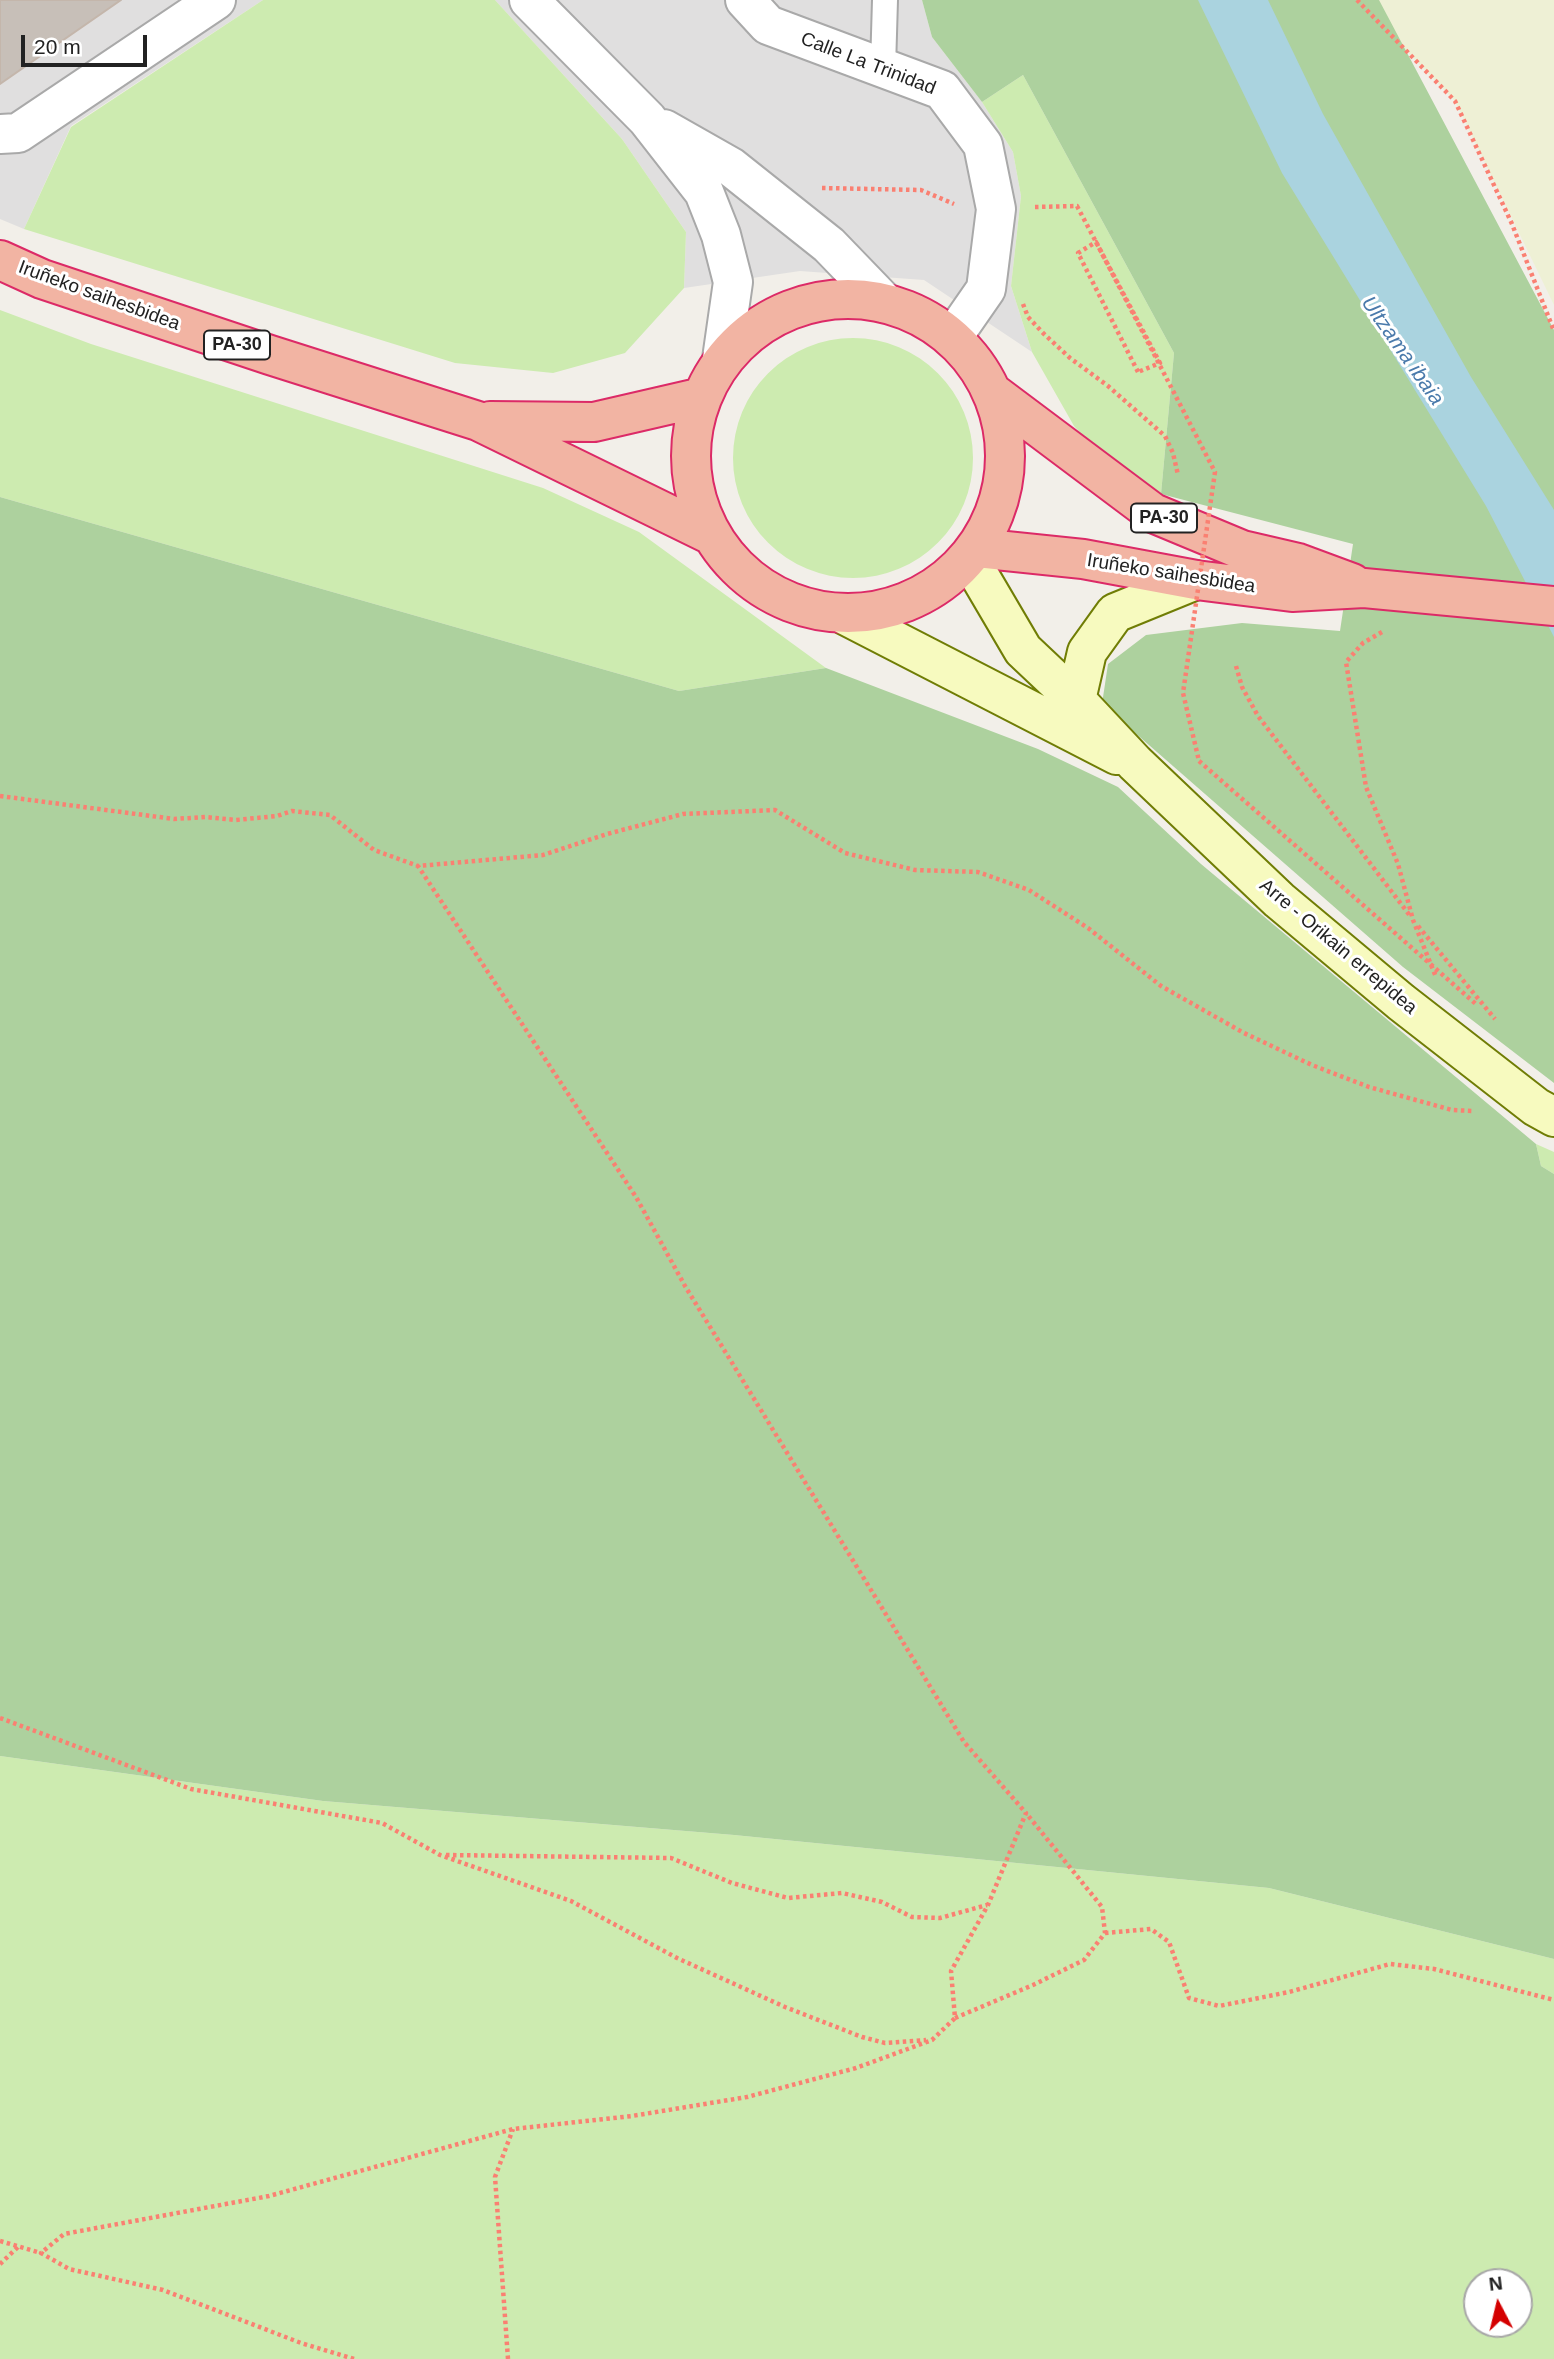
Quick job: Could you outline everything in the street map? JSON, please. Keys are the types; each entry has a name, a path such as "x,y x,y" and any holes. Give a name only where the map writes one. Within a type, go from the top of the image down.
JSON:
{"highway":[{"name":"Iruñeko saihesbidea","path":"0,260 42,279 244,347 478,421 707,533"},
{"name":"PA-30","path":"825,300 885,303 920,317 952,338 975,363 993,393 1004,432 1005,473 996,512 973,553 925,595 845,615 765,593 707,533 689,465 698,398 722,359 768,319 825,300"},
{"name":"Iruñeko saihesbidea","path":"993,393 1153,513 1242,550 1297,563 1364,588"},
{"name":"Iruñeko saihesbidea","path":"478,421 594,422 698,398"},
{"name":"Iruñeko saihesbidea","path":"973,553 1083,559 1196,580 1292,592 1364,588 1554,606"}],"main road":[{"name":"Arre - Orikain errepidea","path":"973,553 1023,650 1076,700 1135,763 1279,900 1401,1002 1536,1107 1554,1117"},
{"path":"1076,700 1087,652 1115,613 1196,580"},
{"name":"Arre - Orikain errepidea","path":"845,615 1069,732 1135,763"}],"street":[{"path":"0,134 18,133 216,0"},
{"path":"529,0 646,119 704,192 721,235 733,282 722,359"},
{"name":"Calle La Trinidad","path":"745,0 768,25 942,90 983,145 996,209 986,289 952,338"},
{"path":"646,119 731,167 829,245 885,303"}],"lane":[{"path":"883,68 885,0"}],"path":[{"path":"1357,0 1455,101 1512,224 1554,331"},
{"path":"820,188 921,190 962,207"},
{"path":"1025,208 1077,206 1160,363 1138,372 1078,253 1096,242 1215,472 1183,693 1199,761 1499,1024 1413,920 1258,716 1242,687 1236,666"},
{"path":"1020,294 1028,317 1043,334 1165,436 1173,453 1178,475"},
{"path":"1387,630 1363,643 1346,662 1366,787 1398,864 1413,920"},
{"path":"0,796 173,819 205,817 236,820 277,816 292,811 330,815 374,849 418,866 543,855 607,834 683,814 775,810 845,852 915,870 978,872 1029,890 1088,928 1161,986 1244,1033 1358,1083 1452,1110 1499,1113 1514,1090"},
{"path":"41,2253 64,2234 269,2196 513,2129 632,2116 747,2097 856,2068 932,2040 955,2018 1034,1985 1084,1960 1105,1933 1102,1907 964,1742 685,1286 636,1198 418,866"},
{"path":"0,1718 191,1789 382,1823 440,1855 570,1901 677,1958 785,2007 862,2037 885,2043 932,2040"},
{"path":"955,2018 951,1971 988,1905 1026,1813"},
{"path":"440,1855 671,1858 732,1883 788,1898 842,1893 882,1902 912,1917 940,1918 988,1905"},
{"path":"1105,1933 1151,1929 1169,1942 1189,1998 1219,2006 1289,1992 1390,1964 1434,1969 1554,2000"},
{"path":"508,2359 495,2177 513,2129"},
{"path":"0,2241 41,2253 69,2269 163,2290 301,2343 354,2359"},
{"path":"0,2264 19,2246"}],"shaded area":[{"path":"0,0 263,0 71,126 24,229 0,219"},
{"path":"495,0 922,0 932,37 982,102 1013,152 1021,196 1011,286 1032,352 924,280 800,271 684,288 686,232 622,139"}],"green space":[{"path":"263,0 495,0 622,139 686,232 684,288 625,353 553,373 455,363 24,229 71,127"},
{"path":"922,0 1379,0 1554,330 1554,1083 1403,967 1102,704 1108,664 1146,635 1242,623 1340,631 1353,544 1161,494 1174,353 1023,75 982,102 932,37"},
{"path":"1357,0 1554,0 1554,305 1455,101"},
{"path":"1023,75 1174,353 1161,494 1111,465 1074,426 1032,352 1011,286 1021,196 1013,152 982,102"},
{"path":"0,310 91,344 543,488 639,532 826,668 679,691 0,497"},
{"path":"853,338 899,347 938,373 964,412 973,458 964,504 938,543 899,569 853,578 807,569 768,543 742,504 733,458 742,412 768,373 807,347"},
{"path":"0,497 679,691 826,668 1038,749 1118,787 1201,864 1536,1144 1541,1166 1554,1174 1554,1959 1269,1888 734,1835 323,1801 0,1756"},
{"path":"1536,1144 1554,1152 1554,1174 1541,1166"},
{"path":"0,1756 323,1801 734,1835 1269,1888 1554,1959 1554,2359 0,2359"}],"water":[{"name":"Ultzama ibaia","path":"1198,0 1268,0 1323,114 1471,377 1554,510 1554,637 1486,506 1282,173"}],"building":[{"path":"0,0 121,0 0,84"}]}
